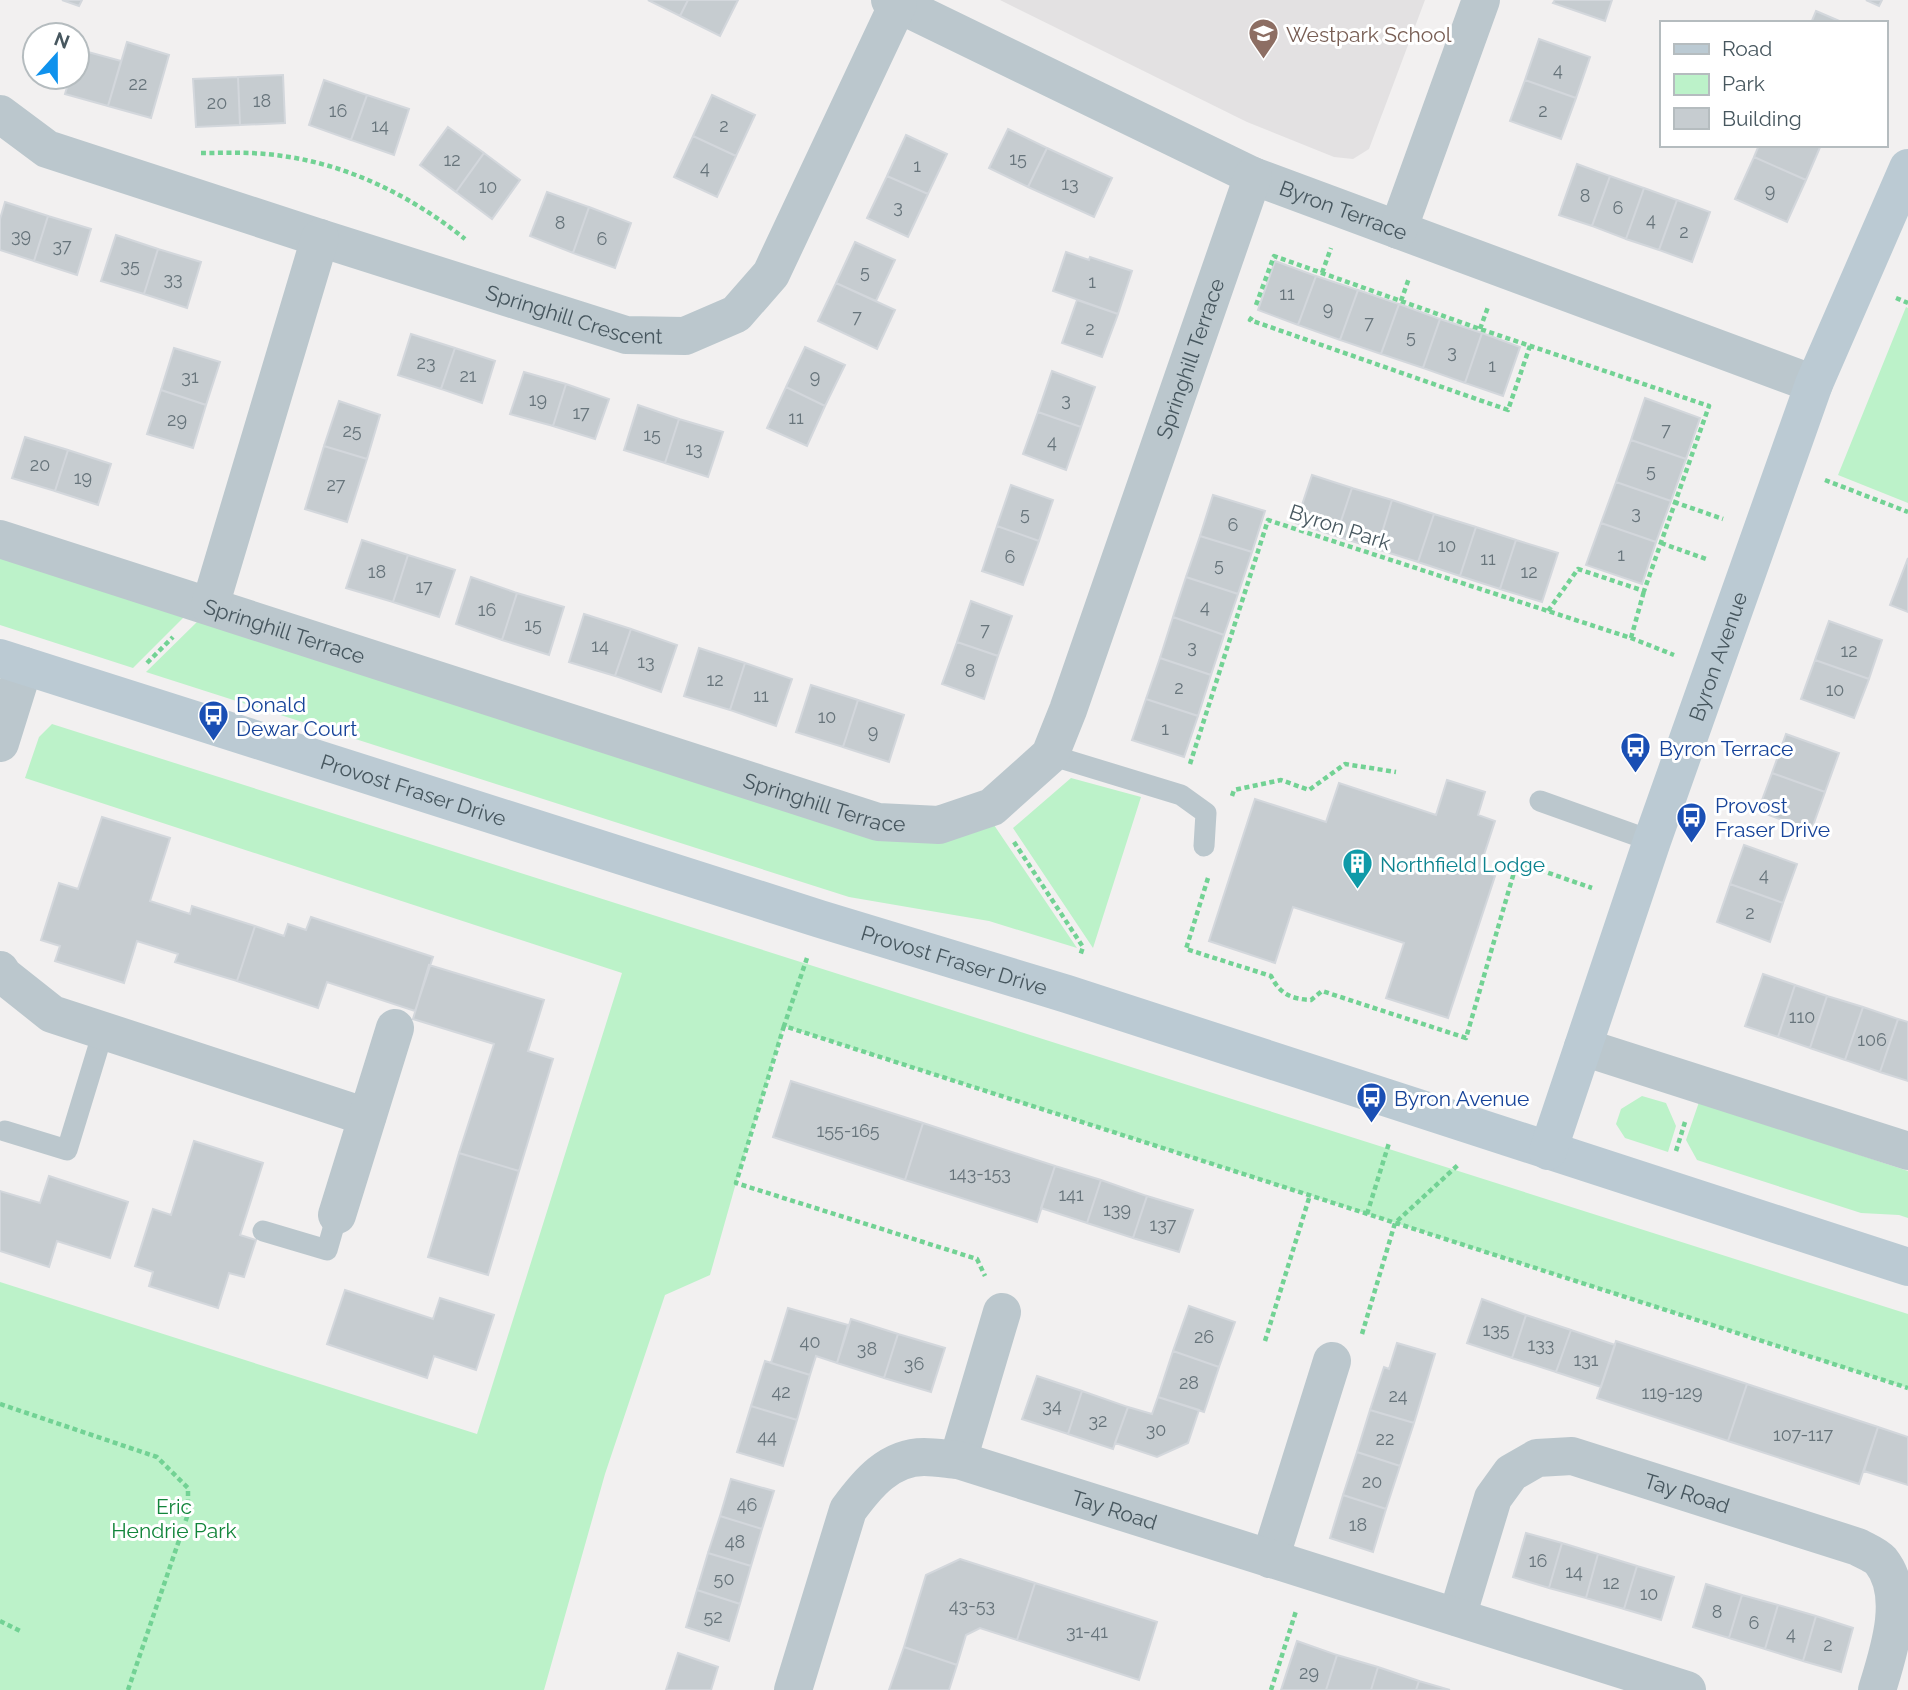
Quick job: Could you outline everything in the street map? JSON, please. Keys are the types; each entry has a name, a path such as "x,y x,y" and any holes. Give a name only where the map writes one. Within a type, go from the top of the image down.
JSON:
{"street":[{"path":"1398,230 1481,0"},
{"name":"Byron Terrace","path":"894,2 1253,176 1814,384"},
{"name":"Springhill Crescent","path":"0,114 47,149 320,238 626,335 685,336 736,314 771,274 894,2"},
{"name":"Byron Avenue","path":"1548,1151 1652,841 1814,384 1908,167"},
{"name":"Springhill Terrace","path":"0,539 878,822 939,825 992,807 1050,755 1253,176"},
{"path":"210,606 320,238"},
{"path":"0,743 12,662"},
{"name":"Provost Fraser Drive","path":"12,662 807,915 1067,994 1908,1267"},
{"path":"0,970 52,1014 367,1117"},
{"path":"337,1215 395,1028"},
{"path":"1583,1047 1908,1151"},
{"path":"958,1461 1002,1312"},
{"path":"1270,1559 1346,1351"},
{"name":"Tay Road","path":"1457,1618 1493,1498 1511,1473 1537,1458 1572,1456 1858,1547 1881,1560 1898,1588 1898,1622 1877,1690"},
{"name":"Tay Road","path":"793,1690 848,1510 866,1485 888,1467 922,1457 958,1461 1687,1690"}],"lane":[{"path":"1050,755 1181,795 1206,813 1204,846"},
{"path":"1541,801 1652,841"},
{"path":"5,1131 67,1150 103,1032"},
{"path":"264,1231 327,1250 337,1215"}],"path":[{"path":"169,189 182,153 264,153 313,161 390,188 435,215 466,239"},
{"path":"1322,273 1333,241"},
{"path":"1530,346 1508,410 1250,320 1274,256 1709,407 1674,502 1631,638"},
{"path":"1401,301 1412,269"},
{"path":"1480,329 1491,298"},
{"path":"1895,298 1908,303"},
{"path":"1821,478 1908,512"},
{"path":"1674,502 1724,520"},
{"name":"Byron Park","path":"1181,795 1268,520 1631,638 1674,656"},
{"path":"1661,542 1709,560"},
{"path":"1548,611 1578,569 1644,591"},
{"path":"1231,802 1234,790 1281,780 1309,790 1345,764 1396,772"},
{"path":"1011,838 1083,947 1079,958"},
{"path":"1209,874 1186,949 1271,976 1278,989 1295,999 1311,999 1322,991 1466,1038 1517,862 1593,888"},
{"path":"807,957 736,1183 977,1259 1002,1312"},
{"path":"784,1026 1908,1388"},
{"path":"1673,1161 1687,1116"},
{"path":"1367,1214 1389,1143"},
{"path":"1346,1351 1395,1223 1458,1164"},
{"path":"1265,1341 1310,1195"},
{"path":"0,1404 156,1457 188,1488 188,1514 128,1690"},
{"path":"1271,1690 1297,1605"},
{"path":"0,1621 20,1631"}],"shaded area":[{"name":"Westpark School","path":"1000,0 1425,0 1369,149 1353,159 1334,157 1247,122"}],"green space":[{"path":"1906,307 1908,308 1908,503 1838,475"},
{"path":"0,557 185,616 133,668 0,625"},
{"path":"198,621 873,838 994,825 1077,948 989,921 849,897 146,672"},
{"name":"Eric Hendrie Park","path":"52,724 1908,1314 1908,1388 784,1026 710,1275 665,1295 605,1474 544,1690 0,1690 0,1282 477,1434 622,973 25,778 39,737"},
{"path":"1071,778 1141,797 1093,948 1013,828"},
{"path":"1642,1096 1666,1103 1676,1126 1668,1152 1625,1138 1616,1124 1621,1109"},
{"path":"1699,1102 1908,1171 1908,1218 1861,1213 1697,1160 1686,1140"}],"building":[{"path":"62,0 82,0 79,6"},
{"path":"648,0 688,0 680,16"},
{"path":"688,0 738,0 720,36 680,16"},
{"path":"1555,0 1612,0 1605,21 1553,3"},
{"path":"1866,0 1882,0 1879,6"},
{"path":"1816,11 1839,21 1812,21"},
{"path":"1539,39 1590,57 1576,98 1525,80"},
{"path":"127,42 169,55 151,118 108,106"},
{"path":"91,53 121,61 108,106 65,94 66,91 91,91"},
{"path":"283,75 285,123 240,125 238,77"},
{"path":"238,77 240,125 196,127 193,79"},
{"path":"324,80 367,95 351,140 309,125"},
{"path":"1525,80 1576,98 1561,139 1510,121"},
{"path":"367,95 409,109 394,155 351,140"},
{"path":"712,95 755,115 736,156 693,136"},
{"path":"448,127 484,153 456,192 420,165"},
{"path":"1008,129 1047,148 1028,187 989,168"},
{"path":"906,135 947,154 928,194 887,176"},
{"path":"693,136 736,156 717,197 674,177"},
{"path":"1758,147 1820,147 1806,180 1754,157"},
{"path":"1047,148 1112,178 1094,217 1028,187"},
{"path":"484,153 520,180 492,219 456,192"},
{"path":"1754,157 1806,180 1787,222 1735,199"},
{"path":"1577,164 1610,176 1592,226 1559,215"},
{"path":"887,176 928,194 908,237 867,218"},
{"path":"1610,176 1644,188 1626,239 1592,226"},
{"path":"1644,188 1677,200 1659,250 1626,239"},
{"path":"547,192 589,207 573,253 530,236"},
{"path":"1677,200 1710,212 1692,262 1659,250"},
{"path":"5,202 48,216 34,261 0,250 0,219"},
{"path":"589,207 631,223 615,268 573,253"},
{"path":"48,216 91,229 77,275 34,261"},
{"path":"116,235 158,249 144,294 101,281"},
{"path":"855,242 895,260 876,301 836,283"},
{"path":"158,249 201,262 187,308 144,294"},
{"path":"1066,252 1132,271 1118,314 1053,291"},
{"path":"1275,261 1316,276 1298,325 1258,310"},
{"path":"1316,276 1358,290 1340,340 1298,325"},
{"path":"836,283 895,310 877,349 818,321"},
{"path":"1358,290 1399,304 1381,354 1340,340"},
{"path":"1077,300 1118,314 1102,357 1062,343"},
{"path":"1399,304 1440,319 1423,368 1381,354"},
{"path":"1440,319 1482,333 1465,383 1423,368"},
{"path":"1482,333 1520,347 1503,396 1465,383"},
{"path":"411,334 455,348 441,389 398,375"},
{"path":"805,347 845,365 825,406 786,387"},
{"path":"174,348 220,362 206,405 161,390"},
{"path":"455,348 495,361 482,403 441,389"},
{"path":"1052,371 1095,387 1081,427 1038,412"},
{"path":"524,372 566,384 553,426 510,414"},
{"path":"566,384 609,399 595,439 553,426"},
{"path":"786,387 825,406 807,446 767,428"},
{"path":"161,390 206,405 193,448 147,434"},
{"path":"1645,398 1700,418 1686,459 1631,440"},
{"path":"339,401 380,415 367,459 324,446"},
{"path":"638,405 679,419 665,463 624,450"},
{"path":"1038,412 1081,427 1066,470 1023,454"},
{"path":"679,419 723,432 708,477 665,463"},
{"path":"25,437 68,450 55,491 12,478"},
{"path":"1631,440 1686,459 1671,501 1616,482"},
{"path":"324,446 367,459 347,522 305,509"},
{"path":"68,450 111,464 98,505 55,491"},
{"path":"1312,475 1352,488 1336,536 1296,523"},
{"path":"1616,482 1671,501 1656,542 1601,523"},
{"path":"1011,485 1053,500 1039,541 997,526"},
{"path":"1352,488 1392,500 1377,549 1336,536"},
{"path":"1213,495 1265,511 1252,552 1200,536"},
{"path":"1392,500 1434,514 1418,562 1377,549"},
{"path":"1434,514 1476,527 1460,576 1418,562"},
{"path":"1601,523 1656,542 1642,584 1586,565"},
{"path":"997,526 1039,541 1023,585 982,571"},
{"path":"1476,527 1516,540 1500,589 1460,576"},
{"path":"1200,536 1252,552 1238,594 1186,577"},
{"path":"362,540 408,555 393,602 346,588"},
{"path":"1516,540 1558,553 1542,602 1500,589"},
{"path":"408,555 455,570 439,617 393,602"},
{"path":"1908,558 1908,612 1890,605"},
{"path":"471,577 517,593 502,640 456,624"},
{"path":"1186,577 1238,594 1224,635 1173,617"},
{"path":"517,593 564,607 549,655 502,640"},
{"path":"971,601 1012,616 998,656 957,642"},
{"path":"584,614 631,629 615,676 569,662"},
{"path":"1173,617 1224,635 1211,675 1160,658"},
{"path":"1829,621 1882,640 1869,679 1815,660"},
{"path":"631,629 677,645 661,692 615,676"},
{"path":"957,642 998,656 984,699 942,684"},
{"path":"699,648 745,663 730,710 684,696"},
{"path":"1160,658 1211,675 1198,716 1146,699"},
{"path":"1815,660 1869,679 1854,718 1801,699"},
{"path":"745,663 792,679 776,726 730,710"},
{"path":"811,685 858,700 843,747 796,732"},
{"path":"1146,699 1198,716 1184,757 1132,740"},
{"path":"858,700 904,715 889,762 843,747"},
{"path":"1786,734 1839,753 1825,792 1772,773"},
{"path":"1772,773 1825,792 1811,831 1758,811"},
{"name":"Northfield Lodge","path":"1447,780 1485,792 1478,815 1495,821 1479,870 1495,876 1448,1018 1386,998 1404,943 1293,907 1275,963 1209,941 1255,799 1326,822 1339,783 1436,815"},
{"path":"102,817 170,838 150,901 190,914 192,906 255,926 237,981 175,962 178,954 137,941 124,983 55,961 60,946 41,940 59,883 78,889"},
{"path":"1744,845 1797,864 1783,903 1730,884"},
{"path":"1730,884 1783,903 1770,942 1717,922"},
{"path":"311,917 433,957 415,1011 327,982 318,1008 237,981 255,926 284,936 288,924 306,930"},
{"path":"429,965 544,1000 528,1051 553,1059 519,1171 459,1153 494,1044 413,1019"},
{"path":"1763,974 1795,985 1778,1037 1745,1026"},
{"path":"1795,985 1827,996 1810,1048 1778,1037"},
{"path":"1827,996 1863,1007 1845,1060 1810,1048"},
{"path":"1863,1007 1898,1019 1880,1072 1845,1060"},
{"path":"1898,1019 1908,1022 1908,1081 1880,1072"},
{"path":"791,1081 923,1123 905,1180 773,1137"},
{"path":"923,1123 1055,1166 1037,1222 905,1180"},
{"path":"194,1141 263,1163 240,1235 256,1240 244,1277 229,1273 218,1308 149,1286 153,1272 135,1266 153,1209 171,1215"},
{"path":"459,1153 519,1171 488,1275 428,1257"},
{"path":"1055,1166 1101,1180 1087,1223 1041,1208"},
{"path":"49,1176 128,1202 110,1258 57,1241 49,1267 0,1251 0,1191 40,1203"},
{"path":"1101,1180 1147,1196 1133,1238 1087,1223"},
{"path":"1147,1196 1193,1210 1179,1252 1133,1238"},
{"path":"345,1290 433,1319 440,1298 494,1315 476,1370 434,1356 427,1378 327,1344"},
{"path":"1482,1299 1526,1315 1512,1358 1467,1343"},
{"path":"1189,1306 1235,1322 1219,1367 1173,1351"},
{"path":"788,1308 848,1325 837,1363 816,1356 810,1375 771,1363"},
{"path":"1526,1315 1571,1330 1556,1372 1512,1358"},
{"path":"851,1319 898,1334 884,1378 837,1363"},
{"path":"1571,1330 1615,1345 1601,1387 1556,1372"},
{"path":"898,1334 945,1348 931,1392 884,1378"},
{"path":"1616,1341 1747,1384 1728,1441 1597,1398"},
{"path":"1397,1343 1435,1354 1414,1423 1370,1410 1384,1367 1389,1369"},
{"path":"1173,1351 1219,1367 1204,1412 1158,1397"},
{"path":"765,1361 810,1375 797,1420 751,1406"},
{"path":"1037,1376 1082,1391 1068,1434 1022,1419"},
{"path":"1747,1384 1878,1427 1859,1484 1728,1441"},
{"path":"1082,1391 1128,1407 1113,1449 1068,1434"},
{"path":"1158,1397 1199,1410 1188,1443 1157,1457 1115,1443 1128,1407 1152,1414"},
{"path":"751,1406 797,1420 783,1466 737,1452"},
{"path":"1370,1410 1414,1423 1400,1466 1357,1452"},
{"path":"1878,1427 1908,1437 1908,1485 1864,1471"},
{"path":"1357,1452 1400,1466 1386,1509 1343,1495"},
{"path":"731,1479 774,1491 762,1529 720,1516"},
{"path":"1343,1495 1386,1509 1373,1552 1330,1538"},
{"path":"720,1516 762,1529 751,1566 708,1553"},
{"path":"1526,1533 1562,1543 1549,1588 1513,1577"},
{"path":"1562,1543 1598,1554 1586,1598 1549,1588"},
{"path":"708,1553 751,1566 740,1604 697,1590"},
{"path":"1598,1554 1637,1566 1624,1609 1586,1598"},
{"path":"960,1559 1035,1583 1017,1640 980,1628 966,1635 957,1665 904,1647 926,1575"},
{"path":"1637,1566 1674,1577 1661,1620 1624,1609"},
{"path":"1035,1583 1157,1622 1139,1680 1017,1640"},
{"path":"1706,1584 1742,1595 1729,1638 1693,1627"},
{"path":"697,1590 740,1604 729,1641 686,1627"},
{"path":"1742,1595 1778,1605 1765,1649 1729,1638"},
{"path":"1778,1605 1816,1616 1803,1661 1765,1649"},
{"path":"1816,1616 1853,1628 1841,1672 1803,1661"},
{"path":"1297,1641 1337,1655 1326,1690 1281,1690"},
{"path":"904,1647 957,1665 949,1690 889,1690"},
{"path":"678,1653 718,1667 711,1690 666,1690"},
{"path":"1337,1655 1378,1667 1371,1690 1326,1690"},
{"path":"1378,1667 1419,1681 1416,1690 1371,1690"},
{"path":"1419,1681 1450,1690 1416,1690"}],"place":[{"name":"Westpark School","path":"1263,61"},
{"name":"Donald Dewar Court","path":"213,743"},
{"name":"Byron Terrace","path":"1636,775"},
{"name":"Provost Fraser Drive","path":"1692,844"},
{"name":"Northfield Lodge","path":"1357,891"},
{"name":"Byron Avenue","path":"1371,1125"}]}
